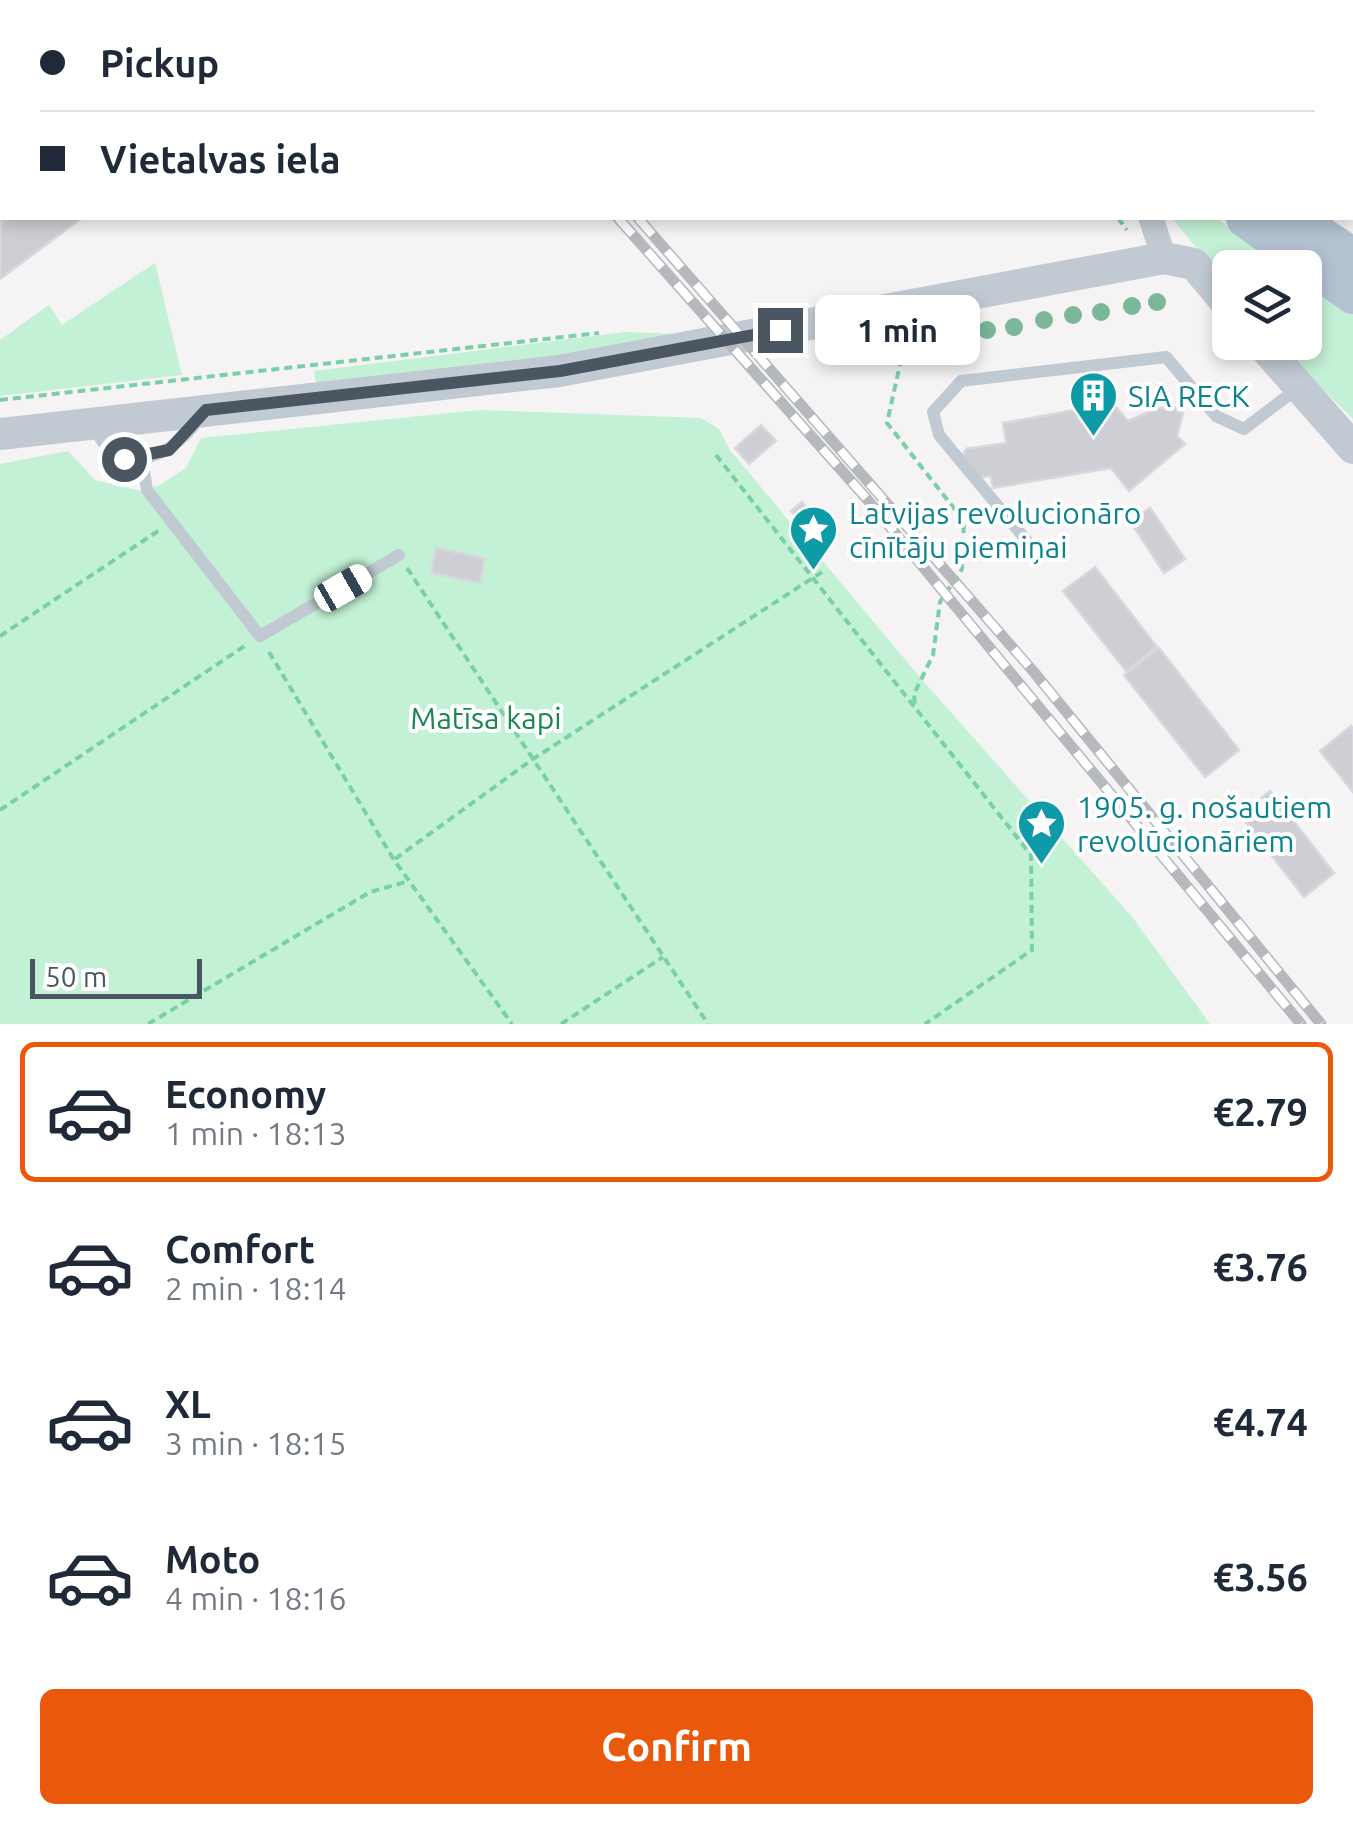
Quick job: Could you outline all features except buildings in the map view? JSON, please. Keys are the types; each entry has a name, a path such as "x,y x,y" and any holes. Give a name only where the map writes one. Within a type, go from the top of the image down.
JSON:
{"main road":[{"path":"1249,220 1353,294"},
{"path":"1296,220 1353,258"}],"street":[{"path":"1152,220 1164,258"},
{"path":"0,434 560,371 1164,258 1194,264 1212,285"},
{"path":"1275,360 1353,448"}],"lane":[{"path":"1027,542 938,435 933,412 960,382 1166,357 1216,416 1244,428 1298,388"},
{"path":"90,422 112,456 142,459 159,455 179,442 206,410"},
{"path":"142,459 147,490 260,636 398,555"}],"path":[{"path":"1120,220 1134,238"},
{"path":"909,323 887,423 964,520 966,548 962,569 940,602 934,654 914,694 915,707"},
{"path":"0,400 606,332"},
{"path":"716,455 1031,855 1035,882 1032,950 926,1024"},
{"path":"0,636 172,522"},
{"path":"398,555 708,1024"},
{"path":"394,860 533,759 822,572"},
{"path":"0,810 260,636 394,860 512,1024"},
{"path":"148,1024 370,892 409,881"},
{"path":"561,1024 664,957"}],"green space":[{"path":"1174,220 1219,220 1260,250 1212,250 1212,266"},
{"path":"155,263 182,375 0,396 0,340 49,305 62,325"},
{"path":"1322,293 1353,314 1353,419 1293,360 1322,360"},
{"path":"625,332 676,334 600,350 316,384 314,371"},
{"name":"Matīsa kapi","path":"480,410 701,418 719,429 729,449 924,682 1133,918 1210,1024 0,1024 0,464 68,451 95,480 141,491 158,486 186,468 201,438"}],"railway":[{"path":"620,220 866,498 1301,1024"},
{"path":"640,220 1033,671 1321,1024"}],"place":[{"name":"SIA RECK","path":"1093,438"},
{"name":"Latvijas revolucionāro cīnītāju piemiņai","path":"814,572"},
{"name":"1905. g. nošautiem revolūcionāriem","path":"1042,866"}],"route":[{"path":"124,459 142,459 169,450 206,410 560,371 780,330"}]}
